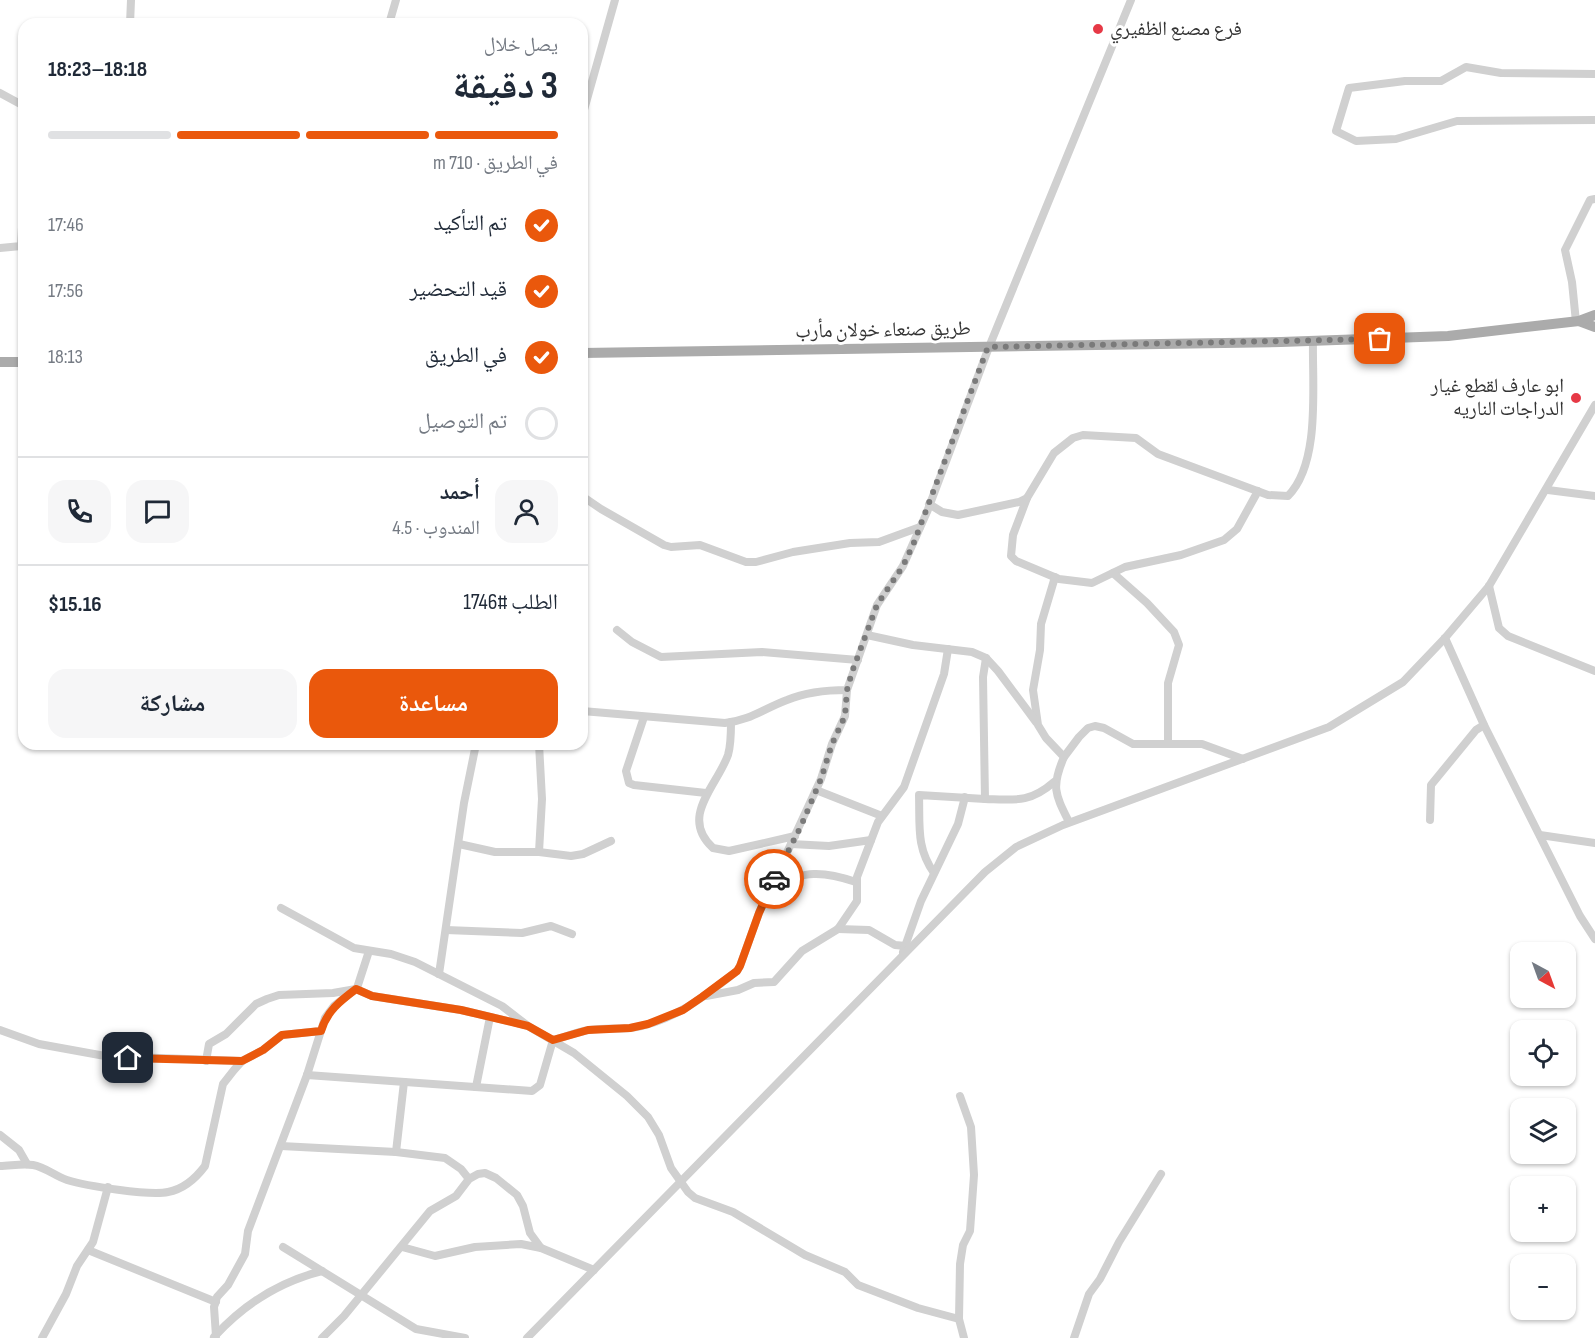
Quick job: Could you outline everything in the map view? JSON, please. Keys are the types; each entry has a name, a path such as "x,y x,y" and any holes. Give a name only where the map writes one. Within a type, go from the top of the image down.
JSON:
{"main road":[{"path":"1578,321 1595,315"},
{"name":"طريق صنعاء خولان مأرب","path":"588,353 1313,341 1448,336 1578,321"},
{"path":"1578,321 1595,327"},
{"path":"0,362 18,362"}],"street":[{"path":"130,18 131,0"},
{"path":"391,18 396,0"},
{"path":"588,96 615,0"},
{"path":"553,1040 588,1030 630,1028 648,1024 683,1010 737,971 740,966 759,913 816,790 832,744 845,716 847,690 877,605 903,566 920,527 988,347 1131,0"},
{"path":"1595,74 1501,73 1466,67 1441,81 1405,81 1349,88 1336,131 1356,141 1396,139 1457,121 1595,120"},
{"path":"0,93 18,103"},
{"path":"1578,321 1565,250 1590,200 1595,199"},
{"path":"0,248 18,246"},
{"path":"1258,491 1237,528 1224,540 1181,555 1147,561 1092,583 1068,581 1055,577 1016,561 1011,556 1014,535 1027,498 1054,453 1072,438 1083,435 1136,438 1158,454 1258,491 1281,497 1288,496 1301,477 1312,429 1313,341"},
{"path":"527,1338 985,872 1016,847 1070,822 1329,727 1403,682 1445,638 1489,586 1548,490 1595,405"},
{"path":"1548,490 1595,496"},
{"path":"929,504 942,512 958,514 1009,506 1027,498"},
{"path":"588,500 664,545 671,547 700,545 746,562 827,547 879,542 920,527"},
{"path":"1113,573 1147,603 1174,632 1179,645 1168,683 1168,743"},
{"path":"1038,724 1034,709 1035,668 1040,650 1041,624 1055,577"},
{"path":"1489,586 1499,628 1508,636 1595,671"},
{"path":"616,630 632,642 661,657 762,652 858,660"},
{"path":"867,635 913,645 972,652 986,658 1038,724 1046,738 1064,757"},
{"path":"1445,638 1484,725 1580,916 1595,939"},
{"path":"702,997 738,990 754,983 774,982 802,951 838,929 857,901 856,882 882,816 904,787 944,674 948,649"},
{"path":"985,799 983,677 986,658"},
{"path":"588,712 731,722 757,716 788,699 832,690 847,690"},
{"path":"644,717 626,771 629,783 706,793"},
{"path":"731,722 727,757 706,793 699,815 701,833 713,849 729,851 793,840 829,846 871,840"},
{"path":"1430,820 1431,785 1476,730 1484,725"},
{"path":"904,787 919,795 985,799 1030,798 1042,793 1054,782 1064,757 1088,728 1095,726 1104,728 1133,744 1202,744 1243,759"},
{"path":"439,974 464,803 475,750"},
{"path":"539,750 542,799 539,852"},
{"path":"1054,782 1056,794 1070,822"},
{"path":"816,790 882,816"},
{"path":"919,795 921,847 923,858 933,873"},
{"path":"902,956 933,873 958,824 966,797"},
{"path":"1540,835 1595,843"},
{"path":"459,844 495,852 539,852 571,856 584,854 611,841"},
{"path":"772,884 796,874 812,872 856,882"},
{"path":"281,908 354,948 391,954 439,974 502,1006 528,1026 553,1040 595,1070 648,1117 659,1135 667,1161 680,1183 695,1198 733,1212 805,1255 844,1272 858,1285 918,1308 959,1319"},
{"path":"446,930 522,933 551,926 572,934"},
{"path":"838,929 869,930 895,945 906,946"},
{"path":"215,1337 216,1302 245,1254 248,1231 307,1075 325,1018 334,1006 356,989 369,951"},
{"path":"206,1060 209,1044 226,1034 256,1004 279,995 333,993 356,989 372,996 528,1026"},
{"path":"476,1087 489,1017"},
{"path":"0,1030 39,1044 105,1056 242,1061"},
{"path":"0,1166 34,1165 66,1180 156,1193 170,1192 188,1184 199,1175 205,1166 223,1084 242,1061 263,1050 282,1035 321,1031"},
{"path":"307,1075 532,1091 538,1088 553,1040"},
{"path":"396,1152 404,1082"},
{"path":"960,1096 971,1127 974,1175 971,1221 963,1245 960,1264 959,1319 964,1338"},
{"path":"0,1135 19,1150 27,1164"},
{"path":"281,1146 396,1152 446,1158 469,1179"},
{"path":"322,1338 344,1316 430,1211 456,1196 469,1179 478,1174 485,1173 496,1178 517,1195 530,1233 541,1248"},
{"path":"1074,1338 1089,1294 1161,1174"},
{"path":"42,1338 66,1294 77,1266 93,1242 108,1187"},
{"path":"402,1247 435,1256 484,1246 521,1244 541,1248 594,1270"},
{"path":"283,1247 416,1329 465,1338"},
{"path":"88,1250 216,1302"},
{"path":"215,1337 235,1315 260,1297 295,1279 322,1272"}],"way so far":[{"path":"774,879 801,826 821,779 832,744 840,730 845,716 847,690 852,672 877,605 903,566 913,545 988,347 1380,339"}],"place":[{"name":"فرع مصنع الظفيري","path":"1098,29"},
{"name":"ابو عارف لقطع غيار الدراجات الناريه","path":"1576,398"}],"route":[{"path":"128,1058 242,1061 263,1050 282,1035 292,1032 321,1031 325,1018 334,1006 356,989 372,996 461,1010 528,1026 553,1040 588,1030 630,1028 648,1024 683,1010 737,971 774,879"}]}
